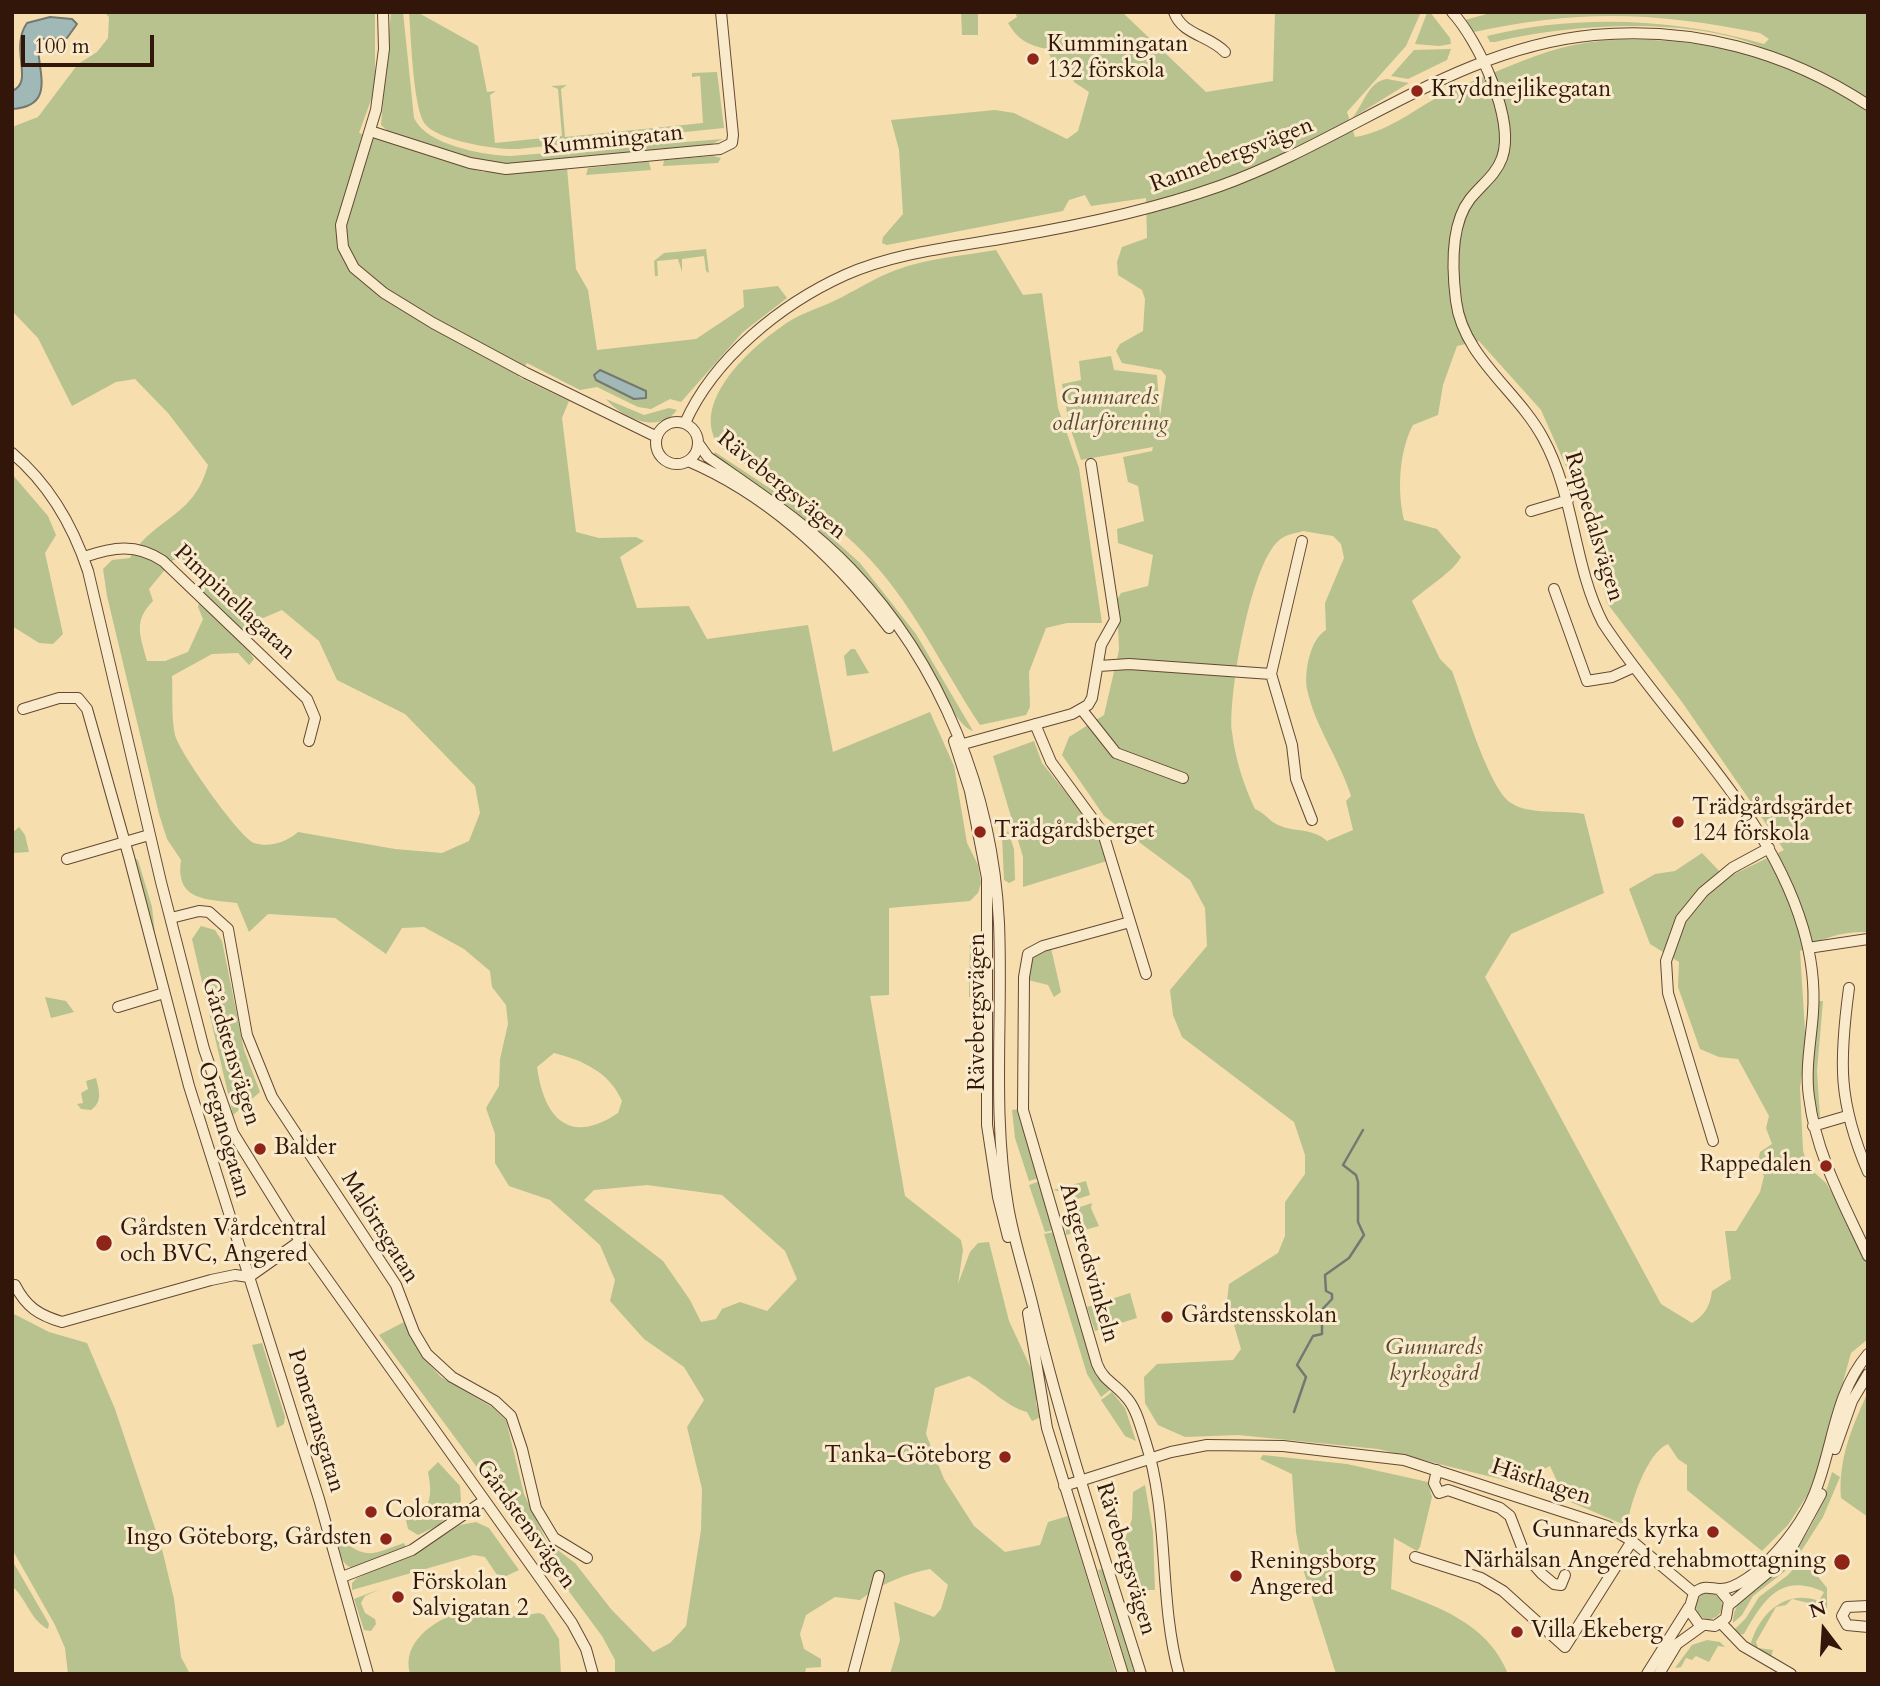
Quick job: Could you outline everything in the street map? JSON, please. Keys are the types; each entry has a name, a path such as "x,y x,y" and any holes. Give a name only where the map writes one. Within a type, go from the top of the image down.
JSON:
{"street":[{"path":"383,12 381,80 370,131 341,225 343,247 354,268 384,293 456,335 526,373 657,437"},
{"name":"Kummingatan","path":"370,131 470,163 514,169 720,149 732,143 733,135 721,12"},
{"path":"1174,12 1182,27 1215,41 1225,52"},
{"path":"1452,12 1462,23 1482,61"},
{"name":"Rannebergsvägen","path":"685,424 709,381 744,344 773,318 844,275 906,255 1062,229 1144,210 1220,186 1334,136 1433,83 1482,61 1526,46 1586,36 1677,35 1725,43 1793,64 1826,79 1868,106"},
{"name":"Rappedalsvägen","path":"1482,61 1506,136 1501,161 1460,215 1456,230 1456,301 1460,321 1472,345 1531,417 1544,439 1567,500 1592,599 1603,623 1769,848 1794,903 1808,948 1814,996 1808,1071 1813,1126 1826,1166 1864,1238 1868,1256"},
{"path":"668,424 685,424 694,431 698,443 688,461 676,464 664,459 657,449 657,437 668,424"},
{"name":"Rävebergsvägen","path":"698,443 708,457 797,520 852,570 912,650 943,704 984,810 996,883 1001,986 998,1116 1008,1209 1080,1481 1141,1674"},
{"name":"Gårdstensvägen","path":"12,453 34,474 62,511 83,557 97,602 149,835 204,1049 233,1133 300,1241 482,1502 572,1623 586,1648 593,1674"},
{"name":"Rävebergsvägen","path":"688,461 723,475 761,500 846,575 900,643 928,687 959,745 987,878 987,1125 992,1163 1028,1311 1047,1428 1123,1674"},
{"path":"959,745 1082,710 1092,698 1103,639 1115,620 1091,464"},
{"path":"1531,511 1567,500"},
{"path":"1302,541 1289,610 1277,643 1271,674 1292,745 1296,779 1312,820"},
{"name":"Pimpinellagatan","path":"83,557 129,547 140,548 163,561 307,699 315,718 309,741"},
{"path":"1554,589 1587,681 1612,677 1634,667"},
{"path":"1099,666 1129,664 1271,674"},
{"name":"Oreganogatan","path":"23,709 65,696 78,698 83,703 125,842 192,1097 249,1277"},
{"path":"1082,710 1116,753 1183,778"},
{"path":"1035,724 1051,762 1103,833 1146,974"},
{"path":"67,859 149,835"},
{"path":"1713,1141 1668,993 1666,961 1681,919 1703,892 1732,868 1769,848"},
{"name":"Malörtsgatan","path":"171,918 199,911 209,912 228,929 247,1035 254,1059 272,1097 396,1285 414,1332 427,1354 452,1377 495,1401 510,1416 523,1449 536,1508 554,1538 587,1558"},
{"name":"Angeredsvinkeln","path":"1130,922 1043,946 1028,954 1024,977 1021,1096 1097,1364 1109,1383 1128,1398 1155,1460 1170,1629 1179,1674"},
{"path":"1808,948 1868,939"},
{"path":"1849,989 1840,1051 1847,1116 1868,1172"},
{"path":"118,1007 163,993"},
{"path":"1813,1126 1847,1116"},
{"path":"15,1285 25,1304 46,1317 62,1322 235,1275 249,1277 300,1241"},
{"name":"Pomeransgatan","path":"249,1277 342,1577 369,1674"},
{"path":"1647,1674 1689,1607 1694,1593 1706,1586 1719,1589 1754,1573 1777,1551 1804,1515 1819,1483 1846,1388 1868,1354"},
{"path":"1659,1674 1677,1644 1702,1626 1721,1623 1730,1605 1777,1565 1808,1522 1822,1493 1848,1410 1868,1374"},
{"name":"Hästhagen","path":"1064,1486 1155,1460 1217,1446 1259,1444 1404,1460 1596,1521 1632,1541 1694,1593"},
{"name":"Hästhagen","path":"1437,1470 1434,1483 1439,1493 1448,1490 1500,1508 1510,1516 1525,1555 1542,1574 1554,1584 1561,1585 1564,1575"},
{"path":"342,1577 412,1550 482,1502"},
{"path":"1415,1557 1481,1578 1503,1591 1565,1647 1632,1541"},
{"path":"853,1674 879,1576"},
{"path":"1719,1589 1730,1605"},
{"path":"1868,1606 1847,1607 1842,1616 1847,1625 1868,1627"},
{"path":"1689,1607 1693,1620 1702,1626"},
{"path":"1721,1623 1743,1646 1791,1674"}],"green space":[{"path":"104,12 375,12 375,89 359,133 483,172 567,168 576,269 588,290 597,350 696,339 744,307 743,290 778,286 787,298 743,332 681,402 670,399 651,409 638,407 597,387 580,390 527,363 519,377 569,401 562,418 576,532 599,538 636,537 644,541 620,557 637,608 689,606 707,639 808,625 833,752 930,712 954,766 967,843 978,865 981,883 978,893 970,901 889,908 889,995 870,996 905,1196 961,1240 963,1250 958,1284 970,1252 978,1243 989,1242 1009,1321 1036,1379 1036,1404 1041,1417 1032,1421 1027,1412 969,1376 935,1388 926,1434 944,1479 974,1526 1005,1552 1040,1545 1048,1522 1068,1516 1116,1674 890,1674 900,1640 894,1602 934,1617 941,1609 948,1585 930,1569 893,1580 860,1600 835,1597 806,1615 800,1634 804,1649 821,1659 821,1667 806,1668 805,1674 615,1674 615,1660 602,1636 379,1335 404,1322 420,1354 441,1377 492,1407 506,1420 524,1494 547,1542 575,1563 611,1609 653,1652 670,1643 686,1626 701,1530 702,1489 687,1427 704,1400 684,1367 644,1339 610,1301 615,1280 600,1245 550,1200 509,1186 495,1163 495,1134 486,1108 499,1086 500,1059 508,1024 506,1005 492,987 490,971 464,949 424,927 402,928 386,954 335,918 268,914 249,932 237,903 204,898 188,891 180,873 181,860 167,839 107,596 103,569 112,560 130,558 150,534 183,507 202,483 208,465 168,413 135,379 116,382 72,406 38,338 12,311 12,127 38,117 78,64 97,52 108,38 109,17","holes":["173,560 183,560 197,575 201,593 198,607 203,619 188,652 165,661 147,661 140,622 153,601 149,589","282,610 319,641 337,680 405,714 475,786 480,813 469,841 442,853 395,849 298,832 289,839 272,844 254,843 246,837 210,793 179,744 173,721 172,676 212,654 238,653 249,665 254,659 243,641 249,624","554,1053 594,1069 617,1091 622,1101 618,1113 601,1123 586,1127 573,1126 562,1121 553,1113 546,1100 537,1067","647,1185 722,1195 785,1251 797,1279 767,1311 740,1302 722,1309 716,1319 701,1322 690,1300 663,1261 584,1200 594,1190"]},
{"path":"391,12 403,12 414,118 430,135 456,147 510,156 723,139 707,146 514,164 480,160 390,133 381,125"},
{"path":"409,12 417,12 478,46 487,92 496,91 490,95 495,143 562,136 558,89 551,86 567,85 561,89 565,137 703,123 700,76 692,77 692,73 717,72 724,128 518,149 496,148 455,140 432,130 421,116 415,88"},
{"path":"961,12 978,12 978,35 962,35"},
{"path":"1015,12 1122,12 1206,92 1273,81 1275,12 1421,12 1406,46 1347,112 1355,137 1382,129 1456,88 1561,48 1632,39 1683,42 1753,55 1761,47 1732,37 1665,27 1593,27 1495,42 1490,42 1487,36 1555,24 1626,22 1696,29 1764,44 1769,39 1760,33 1651,17 1583,17 1474,32 1465,20 1494,12 1868,12 1868,932 1833,936 1800,951 1806,1047 1800,1088 1803,1150 1807,1166 1826,1183 1845,1215 1868,1264 1868,1339 1851,1353 1823,1455 1808,1494 1788,1525 1762,1551 1687,1490 1687,1465 1678,1459 1668,1444 1653,1457 1647,1468 1636,1492 1627,1526 1566,1500 1550,1466 1516,1483 1378,1449 1238,1435 1185,1437 1158,1425 1145,1403 1144,1377 1157,1364 1233,1360 1241,1349 1227,1301 1229,1284 1278,1253 1285,1236 1285,1202 1305,1174 1305,1155 1294,1122 1182,1037 1173,1015 1170,990 1207,946 1205,908 1190,880 1104,816 1062,755 1069,737 1104,715 1119,650 1117,600 1121,593 1148,586 1153,555 1118,543 1117,529 1144,521 1138,486 1128,482 1123,457 1152,451 1153,447 1081,460 1069,424 1062,384 1081,380 1079,361 1111,356 1114,370 1157,375 1160,416 1166,376 1161,370 1122,363 1116,351 1120,344 1143,331 1145,299 1142,290 1118,275 1117,262 1122,247 1147,238 1146,198 1091,206 1085,195 1069,200 1063,211 887,245 882,243 883,237 903,214 899,150 891,120 995,110 1014,113 1067,139 1078,131 1089,92 1074,82 1069,63 1054,65 1047,49 1029,43 1016,34 1008,23 1017,17","holes":["1479,341 1541,410 1580,498 1607,603 1682,702 1784,850 1726,878 1702,853 1675,871 1655,874 1629,889 1650,944 1679,962 1678,987 1700,1049 1719,1057 1738,1059 1769,1116 1766,1128 1772,1144 1760,1152 1757,1166 1764,1176 1760,1192 1736,1231 1725,1231 1731,1279 1712,1291 1706,1310 1692,1323 1661,1304 1485,977 1511,934 1604,893 1584,814 1518,807 1502,794 1485,762 1452,671 1440,659 1412,601 1446,574 1461,557 1437,529 1404,520 1400,484 1408,435 1413,425 1438,415 1443,385 1457,346","1303,531 1333,536 1341,544 1344,558 1325,603 1326,630 1320,634 1312,648 1306,674 1307,689 1316,717 1351,796 1346,801 1353,830 1327,841 1309,832 1278,825 1255,809 1240,772 1232,732 1238,660 1261,571 1271,550 1282,538"]},
{"path":"1430,12 1450,38 1451,44 1415,44 1427,13"},
{"path":"1451,49 1447,60 1408,79 1391,76 1414,50"},
{"path":"1387,79 1409,83 1352,118 1370,89"},
{"path":"713,156 721,158 718,163 663,166 664,160"},
{"path":"649,162 651,170 586,175 588,168"},
{"path":"706,249 709,273 706,271 704,256 682,259 682,272 678,259 657,261 658,276 655,276 654,261 664,253"},
{"path":"996,250 1023,295 1042,293 1058,408 1079,468 1102,623 1067,623 1046,628 1029,672 1030,707 1026,715 980,725 912,613 881,571 830,522 720,447 712,431 711,414 726,380 739,364 768,337 793,319 908,266"},
{"path":"606,399 644,415 669,408 677,410 661,422 651,423 621,412"},
{"path":"715,452 798,507 860,563 916,634 973,731 957,718 916,643 896,615 851,564 776,498 713,456"},
{"path":"12,474 48,516 56,535 45,553 63,634 53,644 39,643 12,626"},
{"path":"851,649 855,649 869,673 847,676 844,656"},
{"path":"1034,741 1042,763 1100,835 1107,861 1023,887 1023,857 993,756"},
{"path":"19,827 25,835 29,852 12,853 12,833"},
{"path":"1008,831 1014,849 1015,880 1009,883 1004,880 1002,836"},
{"path":"134,858 138,860 152,907 156,942"},
{"path":"201,926 215,930 222,941 244,1050 260,1092 233,1115 192,939"},
{"path":"970,940 984,940 985,997 969,997"},
{"path":"1051,948 1061,992 1054,997 1048,985 1028,980 1030,960 1037,953"},
{"path":"45,997 66,1001 74,1012 51,1018"},
{"path":"1818,1001 1823,1001 1817,1071 1820,1118 1816,1113 1812,1074"},
{"path":"96,1078 99,1096 97,1103 91,1110 81,1109 77,1104 83,1103 81,1093 88,1089 86,1081"},
{"path":"1019,1109 1039,1178 1029,1181 1015,1138 1012,1110"},
{"path":"1040,1181 1054,1230 1045,1232 1029,1185"},
{"path":"1086,1181 1090,1195 1074,1200 1069,1193 1053,1190"},
{"path":"1092,1203 1091,1208 1099,1226 1066,1235 1066,1227 1076,1219 1077,1208"},
{"path":"1054,1232 1092,1360 1099,1378 1110,1390 1101,1397 1087,1374 1044,1234"},
{"path":"1130,1293 1137,1318 1095,1331 1087,1307"},
{"path":"12,1313 49,1332 87,1343 115,1409 162,1549 174,1599 181,1657 190,1674 68,1674 65,1648 55,1625 12,1549"},
{"path":"262,1343 285,1417 284,1424 277,1428 252,1345"},
{"path":"1112,1392 1125,1408 1136,1441 1125,1436 1101,1400"},
{"path":"1868,1392 1868,1517 1841,1498 1841,1484 1847,1443"},
{"path":"1263,1455 1347,1464 1428,1482 1432,1497 1420,1547 1417,1551 1394,1538 1391,1589 1443,1610 1475,1629 1499,1656 1508,1674 1336,1674 1303,1569 1296,1532 1292,1474 1260,1459"},
{"path":"438,1462 460,1486 461,1501 439,1525 418,1535 408,1529 406,1520 409,1516 415,1521 425,1510 430,1493 428,1472"},
{"path":"1832,1472 1840,1477 1823,1517 1800,1553 1784,1572 1753,1596 1742,1615 1733,1623 1735,1612 1747,1592 1786,1558 1813,1523"},
{"path":"1145,1485 1153,1532 1155,1590 1132,1590 1120,1554 1132,1519 1133,1492"},
{"path":"476,1522 489,1528 519,1570 502,1578 485,1557 474,1555 352,1590 352,1583 357,1578 421,1549 460,1525"},
{"path":"345,1542 367,1553 380,1552 404,1543 406,1547 355,1569 348,1566 341,1557 338,1545"},
{"path":"1803,1558 1827,1588 1827,1608 1821,1610 1813,1604 1793,1599 1819,1601 1824,1592 1796,1585 1785,1588 1766,1600 1744,1634 1738,1635 1734,1630 1746,1618 1759,1597 1788,1575"},
{"path":"12,1560 49,1624 48,1629 37,1620 12,1586"},
{"path":"1102,1569 1137,1674 1129,1674 1098,1570"},
{"path":"380,1589 365,1596 361,1603 365,1613 375,1619 376,1624 371,1631 364,1630 354,1599"},
{"path":"1709,1593 1718,1597 1722,1606 1718,1615 1709,1619 1700,1615 1696,1606 1700,1597"},
{"path":"1792,1599 1786,1605 1776,1607 1756,1642 1758,1648 1751,1643 1761,1622 1776,1606"},
{"path":"458,1613 544,1615 559,1639 561,1674 410,1674 410,1653 421,1635"},
{"path":"1707,1640 1720,1642 1725,1647 1718,1646 1709,1662 1696,1656 1692,1660 1686,1658 1681,1667 1675,1668 1692,1645"},
{"path":"1758,1648 1773,1650 1771,1657"}],"water":[{"path":"50,17 72,19 77,24 67,38 39,39 42,82 40,92 36,100 27,106 12,109 12,91 19,87 22,80 22,33 27,23"},
{"path":"600,370 646,391 646,398 634,399 596,380 594,375"}],"waterway":[{"path":"1294,1412 1306,1377 1297,1365 1313,1336 1322,1334 1322,1324 1317,1315 1332,1299 1332,1294 1326,1291 1325,1275 1349,1258 1364,1235 1358,1222 1356,1175 1343,1165 1363,1130"}],"place":[{"name":"Kummingatan 132 förskola","path":"1033,59"},
{"name":"Kryddnejlikegatan","path":"1417,91"},
{"name":"Trädgårdsgärdet 124 förskola","path":"1678,822"},
{"name":"Trädgårdsberget","path":"980,832"},
{"name":"Balder","path":"260,1149"},
{"name":"Rappedalen","path":"1826,1166"},
{"name":"Gårdsten Vårdcentral och BVC, Angered","path":"104,1243"},
{"name":"Gårdstensskolan","path":"1167,1317"},
{"name":"Tanka-Göteborg","path":"1005,1457"},
{"name":"Colorama","path":"371,1512"},
{"name":"Gunnareds kyrka","path":"1713,1532"},
{"name":"Ingo Göteborg, Gårdsten","path":"386,1539"},
{"name":"Närhälsan Angered rehabmottagning","path":"1842,1562"},
{"name":"Reningsborg Angered","path":"1236,1576"},
{"name":"Förskolan Salvigatan 2","path":"398,1597"},
{"name":"Villa Ekeberg","path":"1517,1632"}],"park label":[{"name":"Gunnareds odlarförening","path":"1110,412"},
{"name":"Gunnareds kyrkogård","path":"1434,1362"}]}
